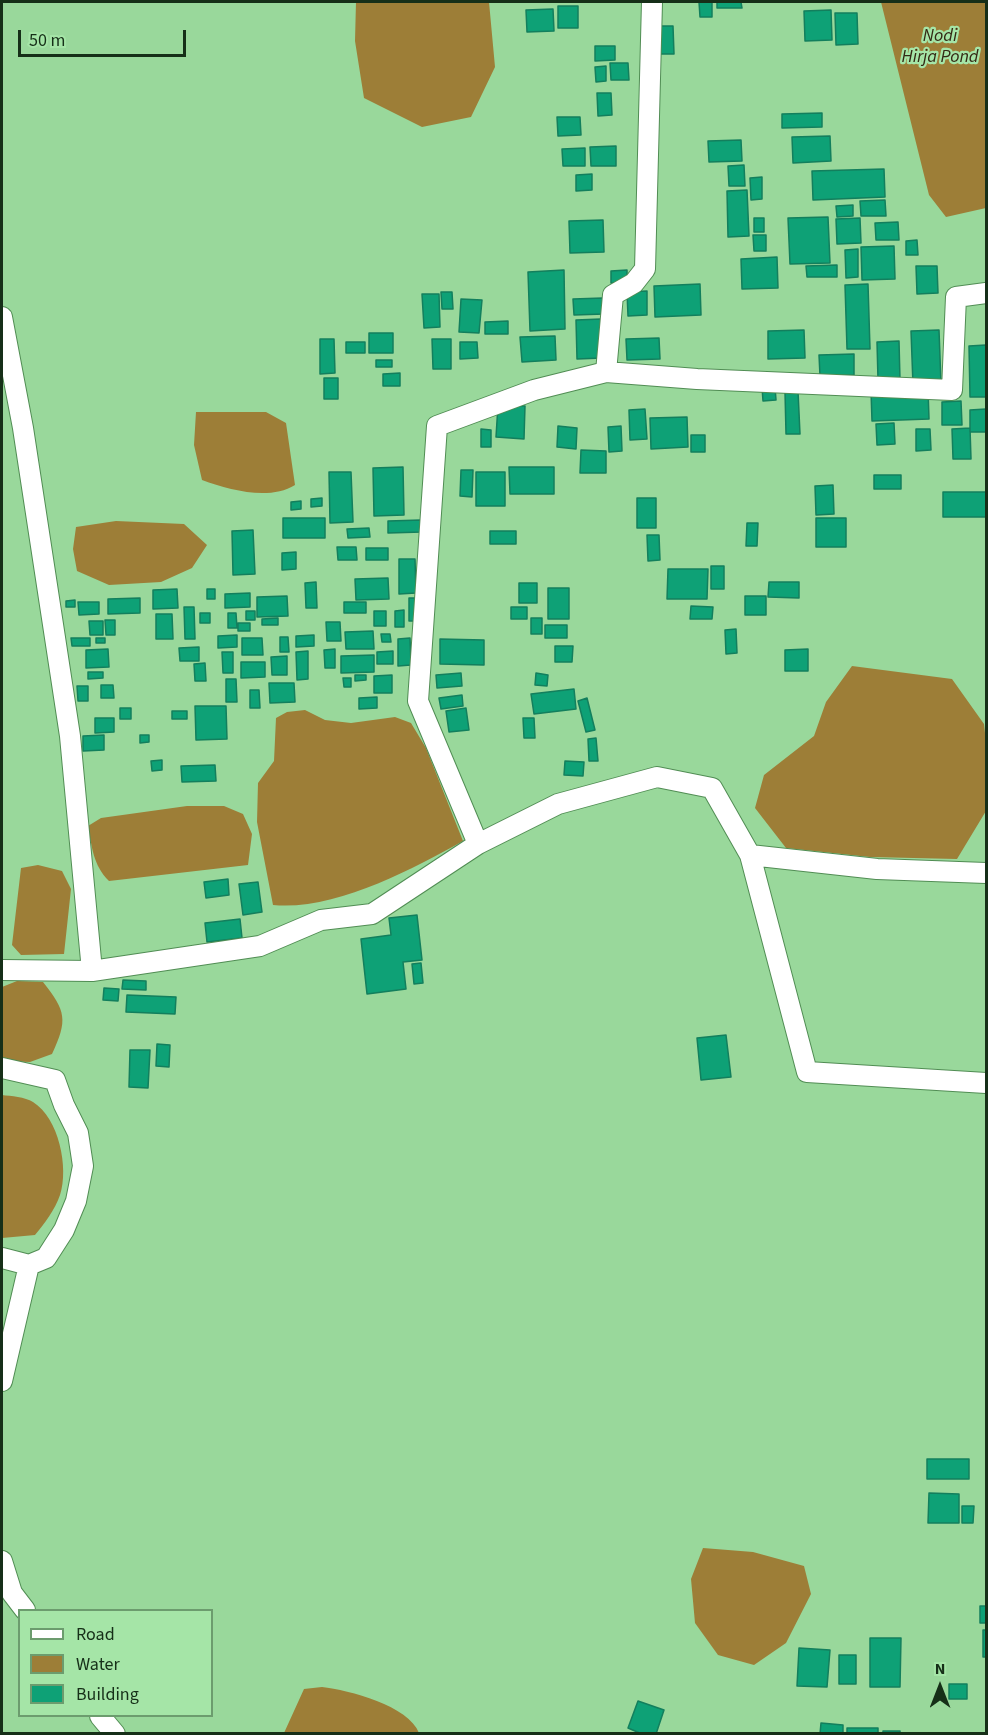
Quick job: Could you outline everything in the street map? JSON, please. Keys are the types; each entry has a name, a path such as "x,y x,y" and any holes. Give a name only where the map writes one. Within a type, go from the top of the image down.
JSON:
{"street":[{"path":"606,372 613,295 634,283 645,268 652,2"},
{"path":"478,844 418,701 437,426 534,390 606,372 697,379 952,390 956,297 987,293"},
{"path":"2,317 23,428 70,736 92,971"},
{"path":"2,970 92,971 260,946 321,920 372,914 478,844 558,804 657,777 712,788 750,855 807,1072 987,1083"},
{"path":"750,855 877,869 987,873"},
{"path":"2,1068 55,1080 64,1105 78,1132 83,1166 76,1201 64,1230 45,1258 29,1265 2,1258"},
{"path":"2,1381 29,1265"},
{"path":"2,1561 12,1593 24,1609"},
{"path":"101,1717 115,1734"}],"water":[{"path":"356,2 489,2 495,67 471,117 422,127 364,98 355,41"},
{"name":"Nodi Hirja Pond","path":"881,2 986,2 986,208 946,217 929,195"},
{"path":"196,412 266,412 286,423 295,485 285,490 262,493 237,490 202,480 194,445"},
{"path":"116,521 184,524 207,545 192,568 161,582 109,585 77,571 73,549 76,527"},
{"path":"852,666 952,679 984,724 986,811 957,859 870,857 786,848 755,808 764,775 814,736 826,702"},
{"path":"305,710 325,720 351,723 395,717 411,723 426,748 463,841 396,876 346,895 321,902 273,905 257,822 258,783 274,761 276,718 287,712"},
{"path":"187,806 224,806 243,814 252,834 248,865 109,881 96,862 88,826 101,818"},
{"path":"38,865 62,871 71,889 64,954 21,955 12,945 21,868"},
{"path":"17,981 43,982 56,1001 62,1016 61,1032 52,1054 30,1062 2,1061 2,987"},
{"path":"2,1095 26,1099 42,1109 60,1144 63,1171 60,1195 46,1221 35,1235 2,1238"},
{"path":"703,1548 753,1552 804,1566 811,1594 786,1643 754,1665 718,1655 695,1623 691,1579"},
{"path":"322,1687 362,1696 391,1707 413,1723 419,1733 284,1733 304,1689"}],"building":[{"path":"699,2 712,2 712,17 700,17"},
{"path":"717,2 741,2 742,8 717,8"},
{"path":"558,6 578,6 578,28 558,28"},
{"path":"553,9 554,31 527,32 526,10"},
{"path":"831,10 832,40 805,41 804,11"},
{"path":"835,13 857,13 858,44 836,45"},
{"path":"659,26 673,26 674,54 660,54"},
{"path":"595,46 615,46 615,60 595,61"},
{"path":"610,63 628,63 629,80 611,80"},
{"path":"606,66 606,81 596,82 595,67"},
{"path":"597,93 611,93 612,115 598,116"},
{"path":"822,113 822,127 782,128 782,114"},
{"path":"557,117 580,117 581,135 558,136"},
{"path":"830,136 831,161 793,163 792,137"},
{"path":"741,140 742,161 709,162 708,141"},
{"path":"616,146 616,166 591,166 590,147"},
{"path":"585,148 585,166 563,166 562,149"},
{"path":"744,165 745,186 729,186 728,166"},
{"path":"884,169 885,197 813,200 812,171"},
{"path":"592,174 592,190 576,191 576,175"},
{"path":"762,177 762,199 751,200 750,178"},
{"path":"747,190 749,236 728,237 727,191"},
{"path":"885,200 886,216 861,216 860,201"},
{"path":"853,205 853,216 837,217 836,206"},
{"path":"828,217 830,263 790,264 788,218"},
{"path":"754,218 764,218 764,232 754,232"},
{"path":"860,218 861,243 837,244 836,219"},
{"path":"603,220 604,252 570,253 569,221"},
{"path":"898,222 899,240 876,240 875,223"},
{"path":"753,235 766,235 766,251 754,251"},
{"path":"917,240 918,255 906,255 906,241"},
{"path":"894,246 895,279 862,280 861,247"},
{"path":"858,249 858,277 846,278 845,250"},
{"path":"777,257 778,288 742,289 741,259"},
{"path":"837,265 837,277 807,277 806,266"},
{"path":"916,266 937,266 938,293 917,294"},
{"path":"564,270 565,329 530,331 528,272"},
{"path":"627,270 627,283 611,283 611,271"},
{"path":"700,284 701,315 655,317 654,286"},
{"path":"868,284 870,349 847,349 845,285"},
{"path":"647,291 647,315 628,316 627,292"},
{"path":"441,292 452,292 453,309 442,309"},
{"path":"422,294 439,294 440,327 424,328"},
{"path":"603,298 604,314 574,315 573,299"},
{"path":"461,299 482,300 479,333 459,332"},
{"path":"601,319 602,358 577,359 576,320"},
{"path":"508,321 508,334 485,334 485,322"},
{"path":"804,330 805,358 768,359 768,331"},
{"path":"939,330 941,384 913,385 911,331"},
{"path":"369,333 393,333 393,353 369,353"},
{"path":"555,336 556,360 522,362 520,337"},
{"path":"659,338 660,359 627,360 626,339"},
{"path":"320,339 334,339 335,373 320,374"},
{"path":"432,339 451,339 451,369 433,369"},
{"path":"899,341 900,380 878,380 877,342"},
{"path":"346,342 365,342 365,353 346,353"},
{"path":"460,342 477,342 478,358 460,359"},
{"path":"986,345 986,397 970,397 969,346"},
{"path":"854,354 854,375 820,376 819,355"},
{"path":"376,360 392,360 392,367 376,367"},
{"path":"400,373 400,386 383,386 383,374"},
{"path":"324,378 338,378 338,399 324,399"},
{"path":"762,387 775,387 776,400 763,401"},
{"path":"928,389 929,419 872,421 871,391"},
{"path":"798,391 800,434 786,434 785,392"},
{"path":"961,401 962,425 942,425 942,402"},
{"path":"498,405 525,406 524,439 496,437"},
{"path":"645,409 647,439 630,440 629,410"},
{"path":"986,409 986,432 970,432 970,410"},
{"path":"687,417 688,447 651,449 650,418"},
{"path":"894,423 895,444 877,445 876,424"},
{"path":"558,426 577,428 576,449 557,447"},
{"path":"621,426 622,451 609,452 608,427"},
{"path":"970,428 971,459 953,459 952,429"},
{"path":"481,429 491,430 491,447 481,447"},
{"path":"916,429 930,429 931,450 916,451"},
{"path":"691,435 705,435 705,452 691,452"},
{"path":"581,450 606,451 606,473 580,473"},
{"path":"403,467 404,515 374,516 373,468"},
{"path":"509,467 554,467 554,494 510,494"},
{"path":"461,470 473,470 472,497 460,496"},
{"path":"329,472 351,472 353,522 330,523"},
{"path":"476,472 505,472 505,506 476,506"},
{"path":"874,475 901,475 901,489 874,489"},
{"path":"833,485 834,514 816,515 815,486"},
{"path":"943,492 986,492 986,517 943,517"},
{"path":"322,498 322,506 311,507 311,499"},
{"path":"637,498 656,498 656,528 637,528"},
{"path":"301,501 301,509 291,510 291,502"},
{"path":"283,518 325,518 325,538 283,538"},
{"path":"816,518 846,518 846,547 816,547"},
{"path":"421,520 422,532 388,533 388,521"},
{"path":"747,523 758,523 757,546 746,546"},
{"path":"369,528 370,537 348,538 347,529"},
{"path":"253,530 255,574 233,575 232,531"},
{"path":"490,531 516,531 516,544 490,544"},
{"path":"647,535 659,535 660,560 648,561"},
{"path":"337,547 356,547 357,560 338,560"},
{"path":"366,548 388,548 388,560 366,560"},
{"path":"296,552 296,569 282,570 282,553"},
{"path":"399,559 415,559 416,593 399,594"},
{"path":"711,566 724,566 724,589 711,589"},
{"path":"668,569 708,569 707,599 667,599"},
{"path":"388,578 389,599 356,600 355,579"},
{"path":"316,582 317,608 306,608 305,583"},
{"path":"769,582 799,582 799,598 768,597"},
{"path":"519,583 537,583 537,603 519,603"},
{"path":"548,588 569,588 569,619 548,619"},
{"path":"177,589 178,608 153,609 153,590"},
{"path":"207,589 215,589 215,599 207,599"},
{"path":"250,593 250,607 225,608 225,594"},
{"path":"287,596 288,616 257,617 257,597"},
{"path":"745,596 766,596 766,615 745,615"},
{"path":"140,598 140,613 108,614 108,599"},
{"path":"409,598 420,598 421,621 409,621"},
{"path":"75,600 75,607 66,607 66,601"},
{"path":"78,602 99,602 99,614 79,615"},
{"path":"344,602 366,602 366,613 344,613"},
{"path":"691,606 713,607 712,619 690,619"},
{"path":"184,607 194,607 195,639 185,639"},
{"path":"511,607 527,607 527,619 511,619"},
{"path":"404,610 404,627 395,627 395,611"},
{"path":"246,611 255,611 255,620 246,620"},
{"path":"374,611 386,611 386,626 374,626"},
{"path":"200,613 210,613 210,623 200,623"},
{"path":"228,613 236,613 237,628 228,628"},
{"path":"156,614 172,614 173,639 156,639"},
{"path":"278,618 278,625 262,625 262,619"},
{"path":"531,618 542,618 542,634 531,634"},
{"path":"105,620 115,620 115,635 106,635"},
{"path":"89,621 103,621 103,635 90,635"},
{"path":"326,622 340,622 341,641 327,641"},
{"path":"238,623 250,623 250,631 238,631"},
{"path":"545,625 567,625 567,638 545,638"},
{"path":"736,629 737,653 726,654 725,630"},
{"path":"373,631 374,649 346,649 345,632"},
{"path":"381,634 390,634 391,642 382,642"},
{"path":"237,635 237,647 218,648 218,636"},
{"path":"314,635 314,646 296,647 296,636"},
{"path":"280,637 288,637 289,652 280,652"},
{"path":"71,638 90,638 90,646 72,646"},
{"path":"96,638 105,638 105,643 96,643"},
{"path":"242,638 262,638 263,655 242,655"},
{"path":"410,638 411,665 398,666 398,639"},
{"path":"440,639 484,640 484,665 440,664"},
{"path":"555,646 573,646 572,662 555,662"},
{"path":"199,647 199,661 180,661 179,648"},
{"path":"108,649 109,667 86,668 86,650"},
{"path":"335,649 335,668 325,668 324,650"},
{"path":"808,649 808,671 785,671 785,650"},
{"path":"308,651 308,679 297,680 296,652"},
{"path":"393,651 393,664 377,664 377,652"},
{"path":"222,652 233,652 233,673 223,673"},
{"path":"374,655 374,672 341,673 341,656"},
{"path":"287,656 287,675 272,675 271,657"},
{"path":"241,662 265,662 265,677 241,678"},
{"path":"205,663 206,681 195,681 194,664"},
{"path":"88,672 103,672 103,678 88,679"},
{"path":"461,673 462,686 437,688 436,675"},
{"path":"536,673 548,675 547,686 535,685"},
{"path":"355,675 366,675 366,680 355,681"},
{"path":"392,675 392,693 374,693 374,676"},
{"path":"343,678 351,678 351,687 344,687"},
{"path":"226,679 236,679 237,702 226,702"},
{"path":"269,683 294,683 295,702 270,703"},
{"path":"101,685 113,685 114,698 101,698"},
{"path":"77,686 88,686 88,701 78,701"},
{"path":"574,689 576,709 534,714 531,694"},
{"path":"250,690 259,690 260,708 250,708"},
{"path":"462,695 463,706 441,709 439,698"},
{"path":"377,697 377,708 359,709 359,698"},
{"path":"587,698 595,730 586,732 578,701"},
{"path":"195,706 226,706 227,739 196,740"},
{"path":"120,708 131,708 131,719 120,719"},
{"path":"466,708 469,730 449,732 446,711"},
{"path":"172,711 187,711 187,719 172,719"},
{"path":"95,718 114,718 114,732 95,733"},
{"path":"523,718 534,718 535,738 524,738"},
{"path":"104,735 104,750 83,751 83,736"},
{"path":"140,735 149,735 149,742 140,743"},
{"path":"596,738 598,761 589,761 588,739"},
{"path":"162,760 162,770 152,771 151,761"},
{"path":"565,761 584,762 583,776 564,775"},
{"path":"215,765 216,781 182,782 181,766"},
{"path":"228,879 229,895 206,898 204,882"},
{"path":"258,882 262,912 243,915 239,884"},
{"path":"417,915 422,960 403,962 406,989 367,994 361,939 391,935 389,918"},
{"path":"240,919 242,938 207,942 205,923"},
{"path":"421,963 423,983 414,984 412,964"},
{"path":"123,980 146,981 146,990 122,989"},
{"path":"104,988 119,989 118,1001 103,1000"},
{"path":"127,995 176,997 175,1014 126,1012"},
{"path":"726,1035 731,1077 701,1080 697,1038"},
{"path":"157,1044 170,1045 169,1067 156,1066"},
{"path":"130,1050 150,1050 148,1088 129,1087"},
{"path":"927,1459 969,1459 969,1479 927,1479"},
{"path":"929,1493 959,1494 959,1523 928,1523"},
{"path":"962,1506 974,1506 973,1523 962,1523"},
{"path":"980,1606 986,1606 986,1623 980,1623"},
{"path":"983,1630 986,1630 986,1657 983,1657"},
{"path":"870,1638 901,1638 900,1687 870,1687"},
{"path":"799,1648 830,1650 827,1687 797,1686"},
{"path":"839,1655 856,1655 856,1684 839,1684"},
{"path":"949,1684 967,1684 967,1699 949,1699"},
{"path":"638,1701 664,1710 656,1734 642,1734 628,1728"},
{"path":"821,1723 843,1725 843,1734 820,1734"},
{"path":"847,1728 878,1728 878,1734 847,1734"},
{"path":"883,1731 900,1731 900,1734 883,1734"}]}
